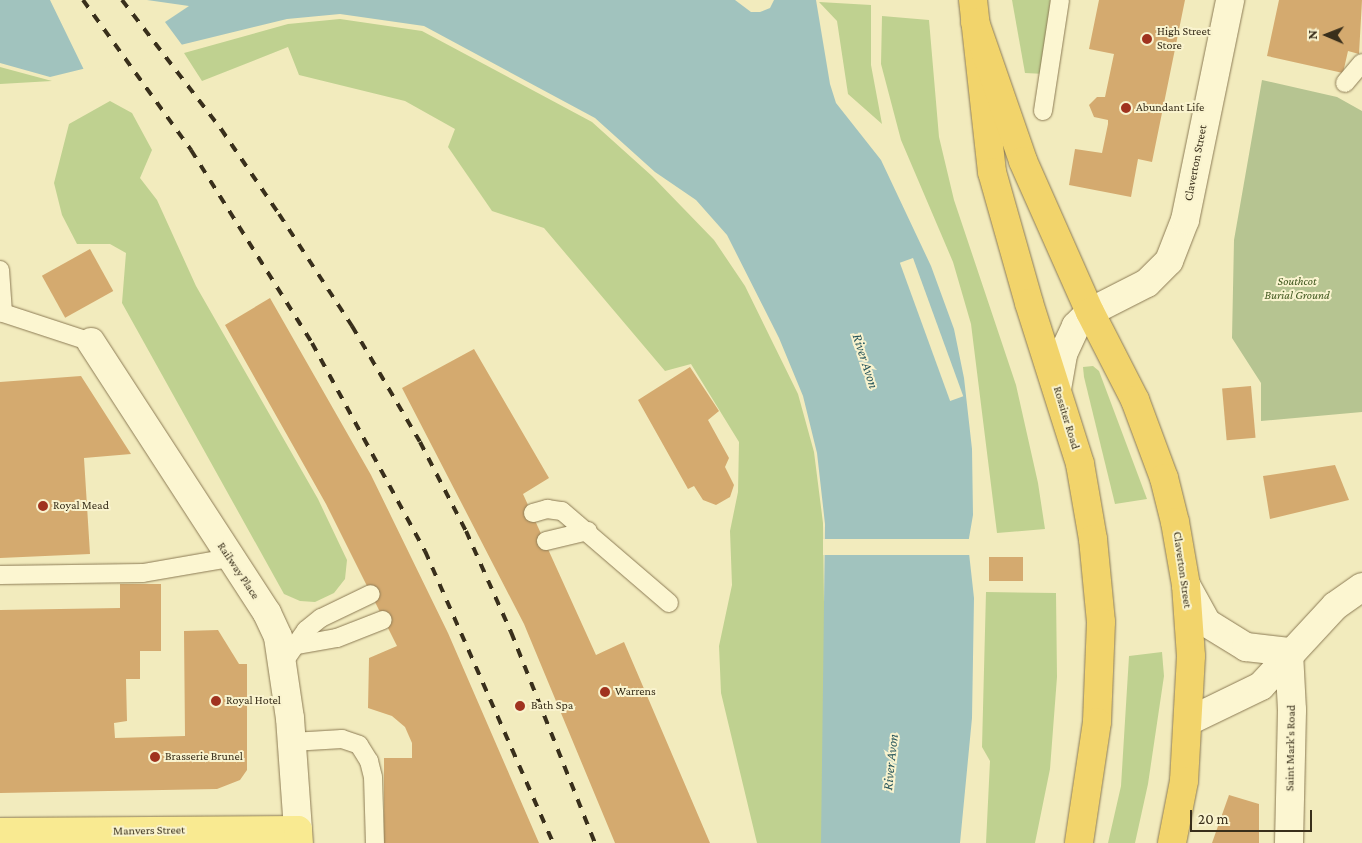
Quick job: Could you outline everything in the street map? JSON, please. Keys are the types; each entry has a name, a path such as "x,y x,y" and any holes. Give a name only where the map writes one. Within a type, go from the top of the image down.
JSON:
{"highway":[{"path":"974,11 1023,161 1090,312"},
{"name":"Rossiter Road","path":"974,11 992,172 1080,464 1093,539 1101,622 1097,722 1079,843"},
{"name":"Claverton Street","path":"1090,312 1135,400 1164,478 1186,585 1191,656 1190,722 1184,781 1172,843"}],"main road":[{"name":"Manvers Street","path":"0,832 298,837"}],"street":[{"name":"Claverton Street","path":"1057,389 1063,354 1076,326 1090,312 1147,283 1169,260 1185,220 1230,0"},
{"name":"Railway Place","path":"91,342 228,558 267,613 288,654 298,837"},
{"path":"1186,585 1208,623 1246,647 1289,652"},
{"path":"1190,722 1261,686 1289,652 1335,606 1362,587"},
{"name":"Saint Mark's Road","path":"1288,843 1292,710 1289,652"}],"lane":[{"path":"1044,111 1060,0"},
{"path":"1345,83 1362,63"},
{"path":"0,270 1,313 91,342"},
{"path":"533,514 548,509 562,511 588,530 669,603"},
{"path":"546,541 588,530"},
{"path":"0,575 143,573 228,558"},
{"path":"288,654 321,618 371,594"},
{"path":"288,654 383,620"},
{"path":"292,742 342,739 359,745 370,761 375,843"}],"green space":[{"path":"1012,0 1050,0 1045,74 1025,73"},
{"path":"819,2 871,5 871,65 882,124 848,94 837,21"},
{"path":"882,16 929,20 939,137 954,200 1016,385 1038,483 1045,529 997,533 971,324 953,262 901,140 881,64"},
{"path":"340,19 422,31 592,122 652,176 714,240 745,286 798,394 814,452 823,523 827,843 757,843 721,693 719,646 732,585 730,531 738,492 739,442 691,364 665,371 544,228 492,211 448,147 455,129 405,101 299,75 288,47 202,81 184,53 288,24"},
{"path":"0,67 52,81 0,84"},
{"name":"Southcot Burial Ground","path":"1262,80 1337,97 1362,111 1362,412 1261,421 1261,383 1232,338 1234,240"},
{"path":"110,101 132,113 152,150 140,178 157,200 196,286 318,499 347,560 345,579 334,593 315,602 300,601 284,594 122,303 126,253 110,244 77,244 62,215 54,183 69,124"},
{"path":"1093,366 1099,371 1147,499 1115,504 1084,377 1083,367"},
{"path":"986,592 1056,593 1057,677 1050,769 1035,843 986,843 990,761 982,747"},
{"path":"1162,652 1164,676 1148,784 1135,843 1108,843 1121,786 1129,656"}],"water":[{"name":"River Avon","path":"0,0 735,0 751,12 760,12 770,8 774,0 816,0 830,84 836,103 881,160 931,266 954,329 964,378 972,449 973,515 968,544 974,598 972,718 960,843 821,843 825,524 817,453 803,396 779,338 727,235 696,200 655,172 595,118 424,26 340,14 287,19 50,77 0,63"}],"pier":[{"path":"50,0 147,0 189,6 165,22 185,49 85,72"},
{"path":"913,258 963,396 950,401 900,263"},
{"path":"823,539 971,539 971,555 823,555"}],"building":[{"path":"1099,0 1185,0 1152,162 1138,159 1131,197 1069,185 1075,149 1102,153 1108,124 1108,120 1094,117 1089,105 1097,97 1105,97 1114,54 1089,49"},
{"path":"1279,0 1362,0 1359,54 1348,51 1343,73 1267,56"},
{"path":"90,249 113,291 65,318 42,276"},
{"path":"270,298 371,475 448,633 539,843 384,843 384,758 412,758 412,743 405,727 392,716 368,708 369,658 397,646 326,504 225,325"},
{"path":"474,349 549,478 523,494 596,655 624,642 710,843 615,843 524,624 402,388"},
{"path":"690,367 719,411 708,420 729,458 725,467 734,485 730,497 716,505 703,500 694,486 688,489 638,400"},
{"name":"Royal Mead","path":"81,376 131,454 84,458 90,554 0,558 0,382"},
{"path":"1251,386 1256,438 1227,440 1222,389"},
{"path":"1335,465 1349,500 1270,519 1263,476"},
{"path":"989,557 1023,557 1023,581 989,581"},
{"path":"120,584 161,584 161,651 140,651 140,679 126,679 127,721 114,723 115,738 185,736 184,631 218,630 239,664 247,664 247,770 240,780 217,789 0,793 0,610 120,608"},
{"path":"1229,795 1259,804 1259,843 1212,843"}],"railway":[{"path":"83,0 191,150 312,343 425,551 553,843"},
{"path":"122,0 221,129 279,214 352,326 420,442 466,531 511,632 595,843"}],"place":[{"name":"High Street Store","path":"1147,39"},
{"name":"Abundant Life","path":"1126,108"},
{"name":"Royal Mead","path":"43,506"},
{"name":"Warrens","path":"605,692"},
{"name":"Royal Hotel","path":"216,701"},
{"name":"Bath Spa","path":"520,706"},
{"name":"Brasserie Brunel","path":"155,757"}]}
